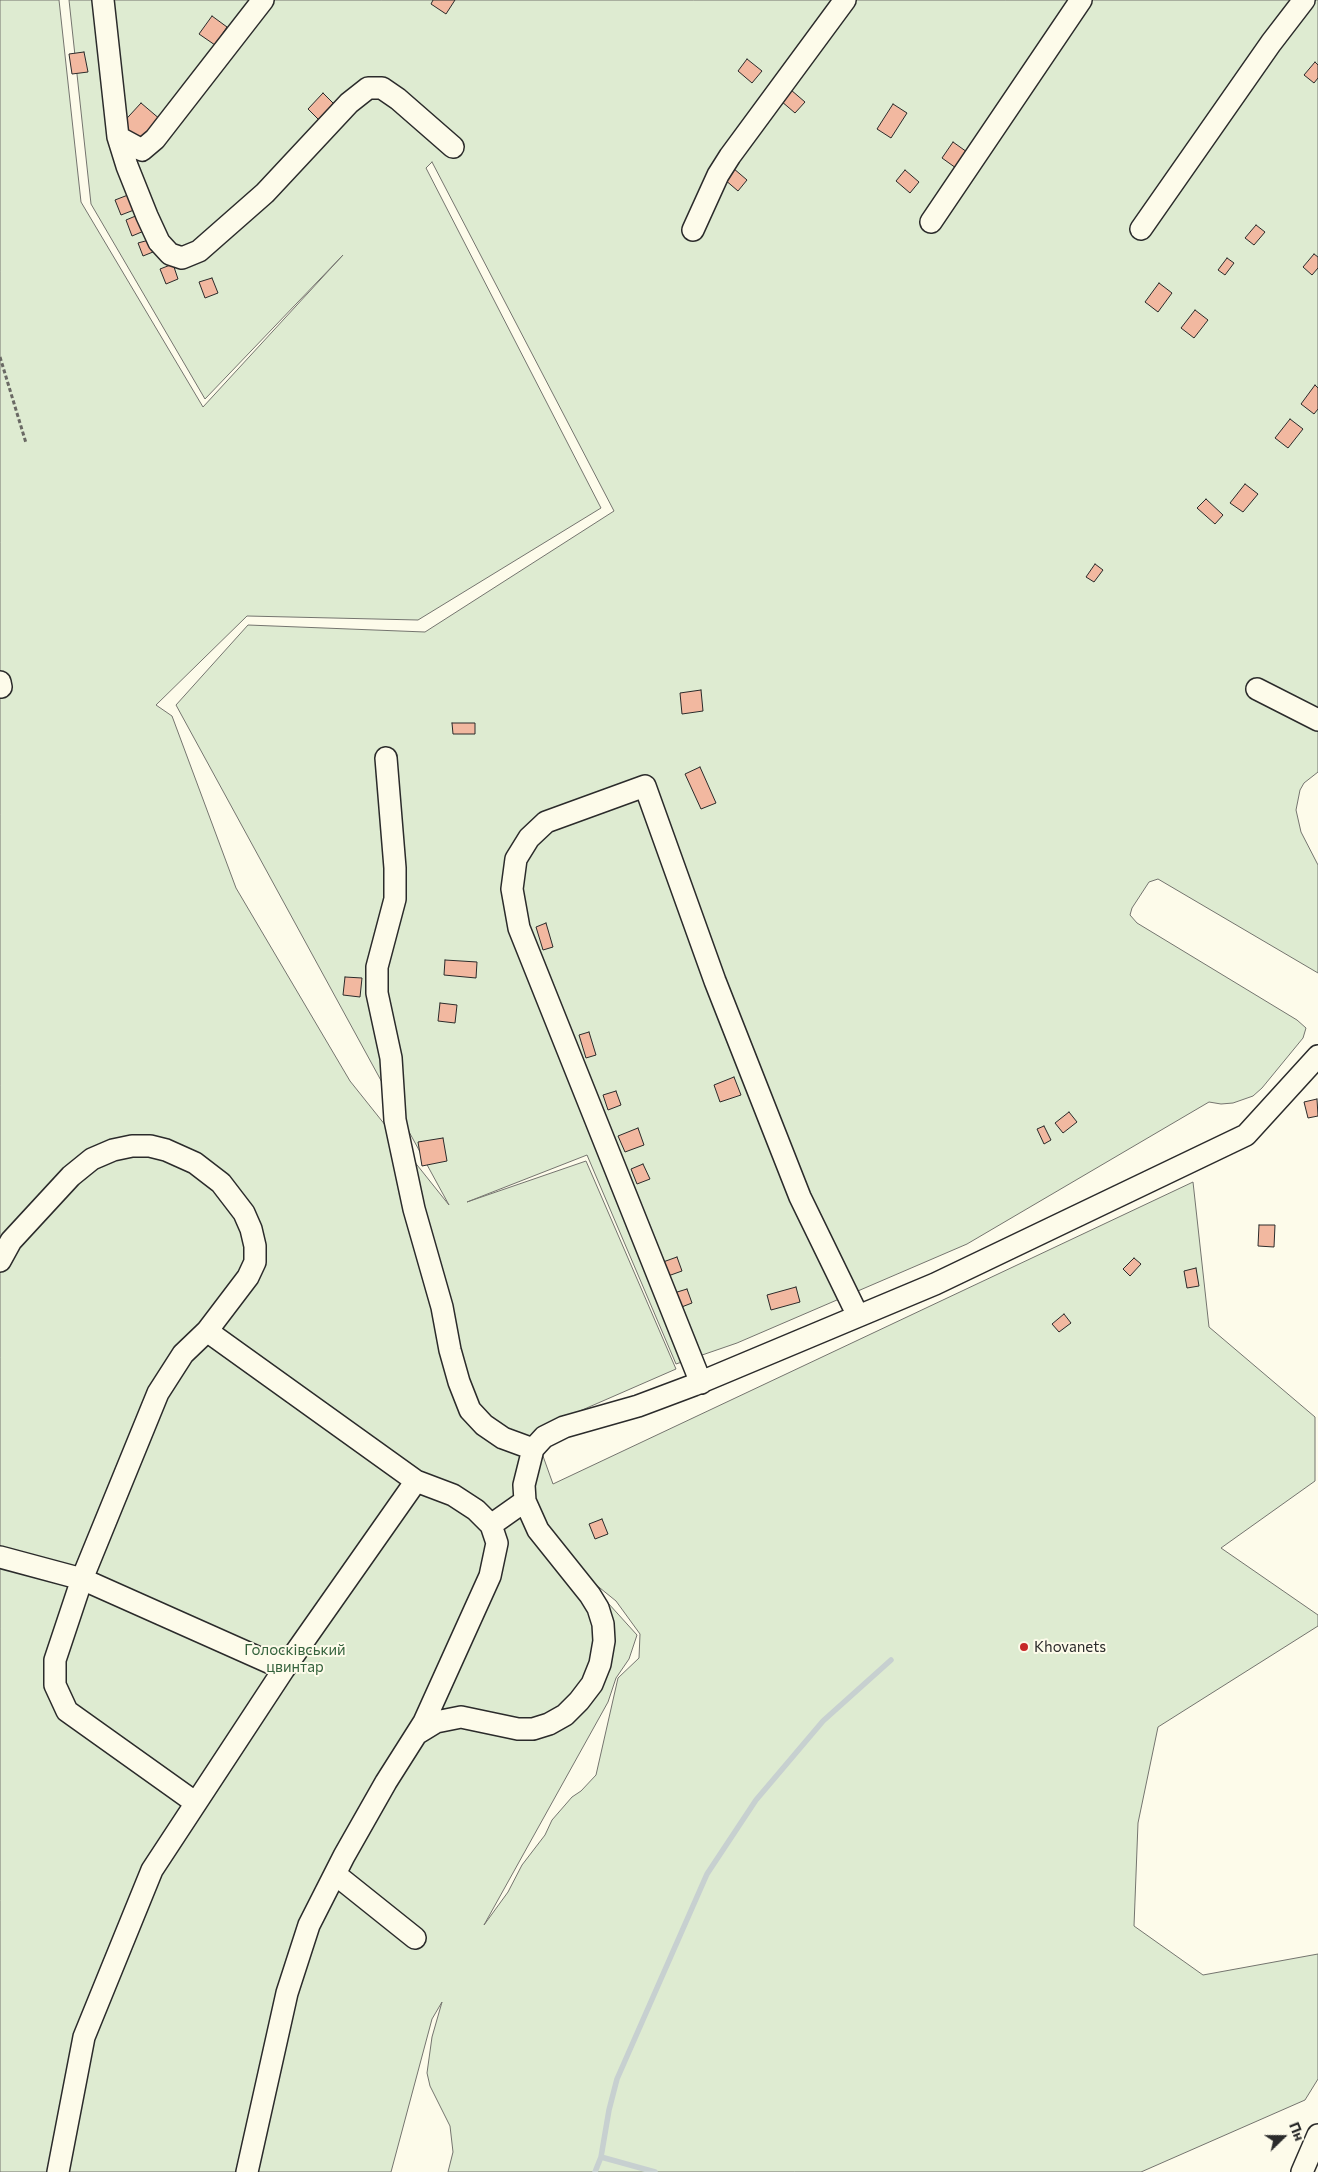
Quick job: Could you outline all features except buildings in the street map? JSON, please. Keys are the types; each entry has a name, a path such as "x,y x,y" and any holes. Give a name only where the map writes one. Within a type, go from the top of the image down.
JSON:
{"street":[{"path":"103,0 118,136 127,166 159,242 170,254 182,258 199,251 265,192 349,104 368,88 382,88 453,146"},
{"path":"118,136 142,150 155,139 262,0"},
{"path":"693,230 718,175 730,156 845,0"},
{"path":"931,222 1081,0"},
{"path":"1141,230 1304,0"},
{"path":"1257,690 1318,720"},
{"path":"386,758 395,868 395,899 377,967 377,993 391,1058 395,1120 414,1209 442,1307 450,1350 459,1382 470,1410 484,1425 503,1438 534,1449"},
{"path":"701,1383 519,928 512,889 516,859 529,838 546,822 645,786 715,981 800,1197 858,1316"},
{"path":"416,1734 436,1722 454,1718 473,1719 518,1729 533,1729 549,1724 565,1715 580,1701 592,1684 600,1664 604,1641 603,1624 598,1608 538,1530 525,1501 524,1486 534,1449 544,1437 556,1430 638,1406 701,1383 935,1284 1246,1135 1318,1056"},
{"path":"0,1261 12,1241 71,1176 92,1160 113,1150 132,1146 150,1146 166,1150 195,1163 221,1183 234,1197 252,1229 255,1262 248,1277 207,1332 183,1354 158,1393 82,1580 55,1660 55,1685 68,1711 196,1803"},
{"path":"207,1332 416,1481 453,1495 476,1510 491,1525 497,1543 490,1576 424,1722 386,1782 309,1925 287,1993 247,2172"},
{"path":"58,2172 84,2037 152,1870 284,1669 416,1481"},
{"path":"491,1525 525,1501"},
{"path":"0,1557 82,1580 284,1669"},
{"path":"335,1874 415,1938"},
{"path":"1302,2172 1318,2135"}],"path":[{"path":"0,357 26,443"}],"green space":[{"name":"Голосківський цвинтар","path":"0,0 59,0 81,202 203,407 343,255 205,399 91,204 69,0 1318,0 1318,772 1304,783 1300,790 1296,810 1301,832 1318,865 1318,973 1158,879 1149,882 1132,908 1130,915 1137,923 1297,1020 1306,1028 1303,1038 1262,1088 1253,1096 1233,1103 1209,1102 967,1244 737,1343 676,1364 587,1155 467,1202 586,1161 676,1369 534,1431 553,1484 1193,1182 1209,1327 1315,1417 1315,1481 1221,1548 1318,1615 1318,1626 1158,1727 1138,1823 1134,1926 1203,1975 1318,1954 1318,2079 1305,2100 1141,2172 448,2172 453,2152 450,2126 430,2086 427,2073 432,2037 442,2002 432,2019 391,2172 0,2172","holes":["432,162 614,511 425,632 248,625 176,705 449,1205 350,1081 236,888 172,716 156,705 247,616 418,620 601,508 426,168","579,1571 616,1601 640,1634 639,1658 618,1678 596,1775 581,1791 572,1797 552,1820 545,1835 522,1865 508,1892 484,1925 608,1702 616,1678 629,1659 637,1635"]}],"waterway":[{"path":"595,2172 601,2157 609,2110 617,2079 707,1874 756,1800 823,1721 891,1660"},
{"path":"601,2157 655,2172"}],"place":[{"name":"Khovanets","path":"1024,1647"}]}
